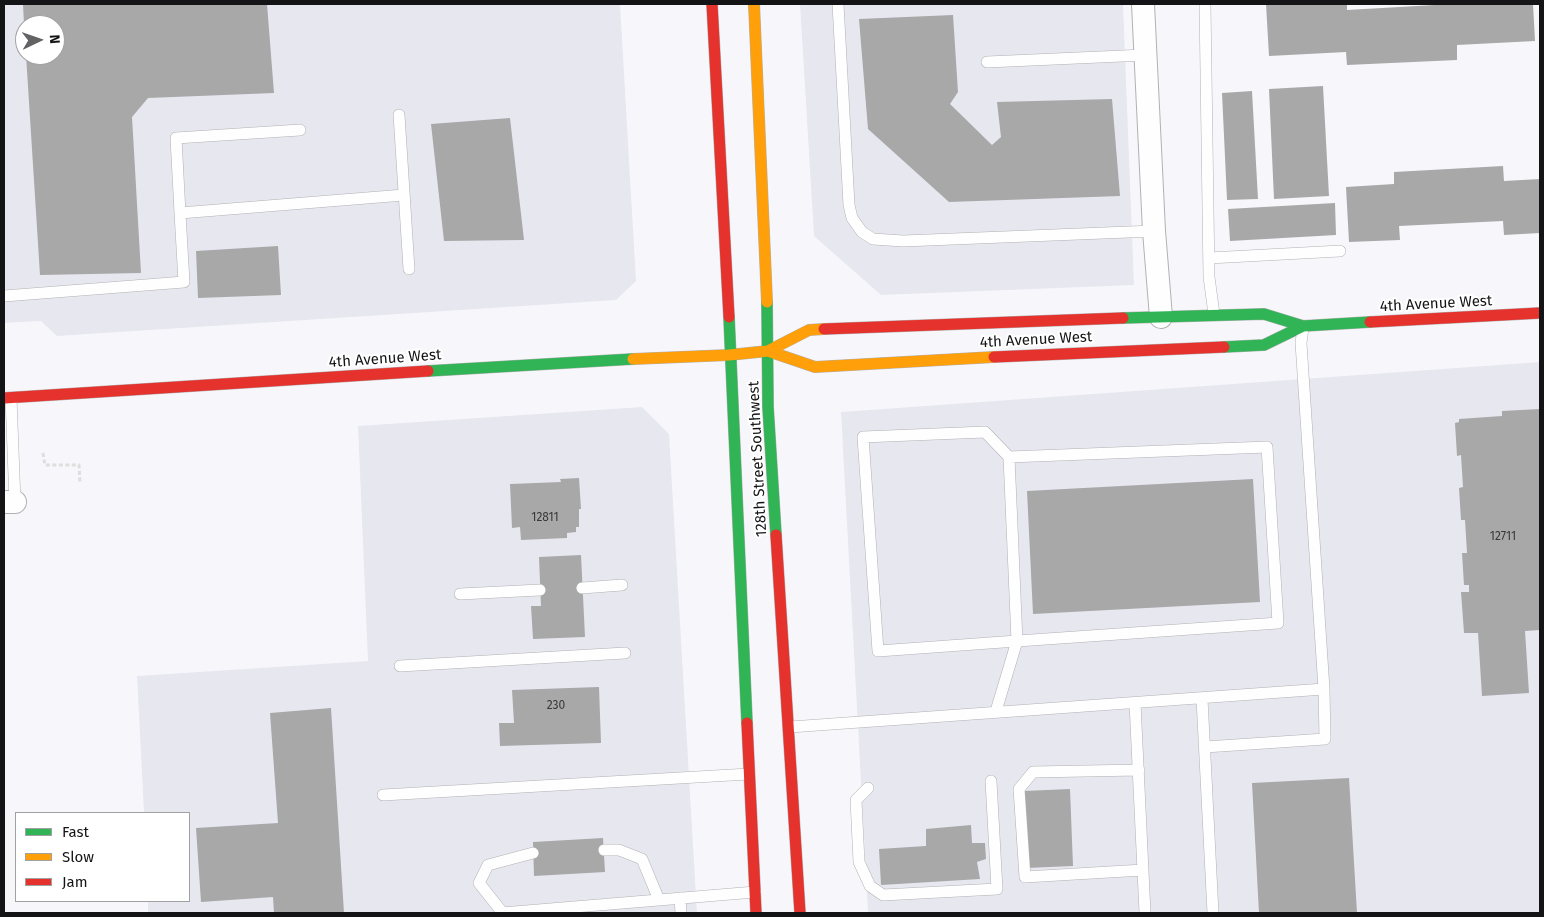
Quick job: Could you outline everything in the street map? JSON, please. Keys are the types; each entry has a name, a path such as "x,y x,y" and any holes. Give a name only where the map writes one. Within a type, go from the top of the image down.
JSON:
{"street":[{"name":"128th Street Southwest","path":"712,4 729,292 730,355 756,913"},
{"name":"128th Street Southwest","path":"754,4 768,351 768,406 790,727 800,913"},
{"path":"1143,4 1154,231 1161,317"},
{"name":"4th Avenue West","path":"7,398 675,356 730,355 768,351 809,330 1214,314 1264,314 1303,326 1540,313"},
{"name":"4th Avenue West","path":"768,351 815,367 1024,355 1264,345 1303,326"}],"lane":[{"path":"838,4 850,205 852,218 862,232 873,239 903,241 1154,231"},
{"path":"1205,4 1209,258 1214,314"},
{"path":"986,62 1145,55"},
{"path":"399,115 409,269"},
{"path":"4,296 184,282 176,138 300,130"},
{"path":"180,213 404,195"},
{"path":"1209,258 1340,251"},
{"path":"1205,747 1326,739 1301,343 1303,326"},
{"path":"7,398 9,502"},
{"path":"996,711 1017,641 1009,457 986,432 863,437 878,651 1017,641 1278,624 1267,447 1009,457"},
{"path":"582,588 622,585"},
{"path":"460,594 540,590"},
{"path":"400,666 625,652"},
{"path":"790,727 996,711 1135,704 1324,689"},
{"path":"1202,699 1213,913"},
{"path":"1135,704 1145,913"},
{"path":"1139,770 1033,772 1019,788 1026,877 1143,870"},
{"path":"383,795 751,774"},
{"path":"868,788 856,800 859,862 870,886 883,896 997,888 991,781"},
{"path":"604,850 619,850 642,859 659,900"},
{"path":"533,852 488,864 479,883 502,913 636,908 659,900 755,892"},
{"path":"680,898 681,913"}],"path":[{"path":"43,453 45,465 79,466 80,483"}],"shaded area":[{"path":"4,4 620,4 636,281 616,300 57,336 41,321 4,323"},
{"path":"800,4 1123,4 1134,285 881,295 814,236"},
{"path":"1540,362 1540,913 868,913 841,412"},
{"path":"642,407 669,434 697,913 148,913 148,902 190,902 190,812 144,812 137,676 368,661 358,426"}],"building":[{"path":"23,4 267,4 274,93 148,98 132,117 141,273 40,275 27,65 65,65 65,15 24,15"},
{"path":"1266,4 1347,4 1347,10 1452,4 1533,4 1535,41 1457,45 1457,60 1347,65 1346,52 1269,56"},
{"path":"953,15 958,92 950,104 992,145 1001,137 997,102 1112,99 1120,196 949,202 868,129 859,19"},
{"path":"1323,86 1329,196 1274,199 1269,89"},
{"path":"1252,91 1258,199 1227,200 1222,93"},
{"path":"510,118 524,240 444,241 431,124"},
{"path":"1503,166 1504,181 1540,179 1540,233 1504,235 1503,221 1399,226 1400,240 1349,242 1346,187 1394,184 1394,172"},
{"path":"1335,203 1336,235 1230,241 1228,209"},
{"path":"278,246 281,295 198,298 196,251"},
{"path":"1540,409 1540,630 1525,631 1529,693 1482,696 1478,633 1464,633 1461,592 1469,592 1469,585 1464,585 1462,553 1467,553 1465,520 1461,520 1459,488 1463,487 1461,455 1457,456 1455,423 1459,422 1459,419 1502,416 1502,411"},
{"path":"579,478 581,509 579,509 579,527 576,527 576,532 567,533 567,538 521,540 520,527 512,528 510,484 561,482 560,479"},
{"path":"1253,479 1260,602 1033,614 1027,491"},
{"path":"581,555 585,637 533,639 531,606 541,606 539,557"},
{"path":"599,687 601,743 500,746 499,723 514,723 512,690"},
{"path":"331,708 344,913 274,913 273,897 201,902 196,828 278,823 270,713"},
{"path":"1349,778 1357,913 1259,913 1252,783"},
{"path":"1070,789 1073,866 1026,868 1024,791"},
{"path":"971,825 972,843 985,843 986,859 977,862 980,879 881,885 879,849 926,846 926,829"},
{"path":"603,838 605,872 534,876 533,842"}],"traffic: fast":[{"path":"767,302 768,407 776,535"},
{"path":"1123,318 1264,314 1303,326 1370,322"},
{"path":"729,317 747,723"},
{"path":"1224,347 1264,345 1303,326"},
{"path":"428,371 633,359"}],"traffic: slow":[{"path":"754,4 767,302"},
{"path":"633,359 729,355 768,351 809,330 824,329"},
{"path":"768,351 815,367 994,357"}],"traffic: jam":[{"path":"712,4 729,317"},
{"path":"1370,322 1540,313"},
{"path":"824,329 1123,318"},
{"path":"994,357 1224,347"},
{"path":"4,398 428,371"},
{"path":"776,535 800,913"},
{"path":"747,723 756,913"}]}
